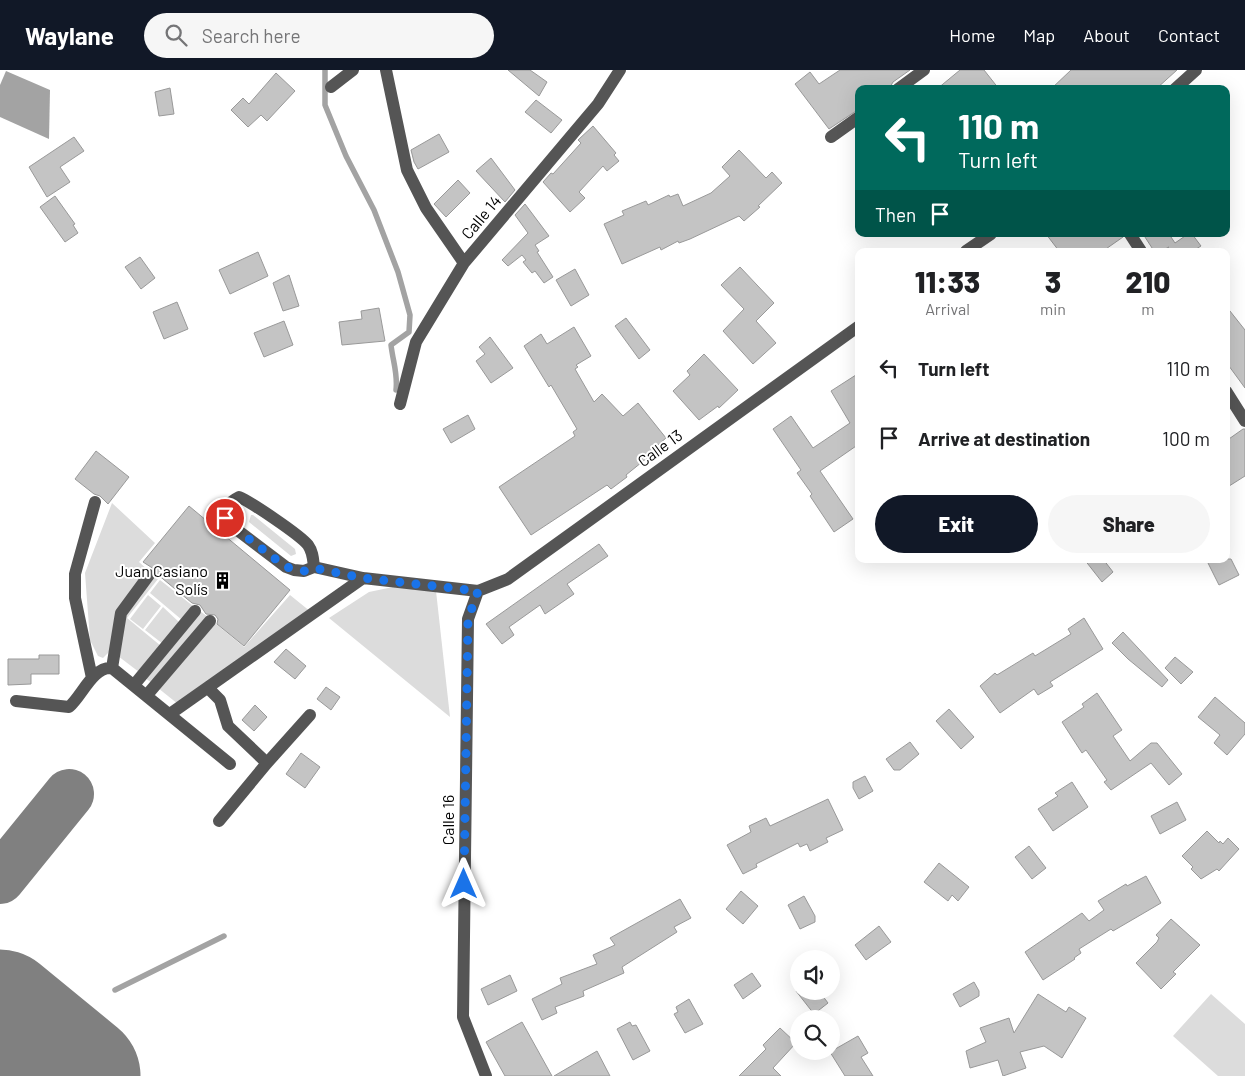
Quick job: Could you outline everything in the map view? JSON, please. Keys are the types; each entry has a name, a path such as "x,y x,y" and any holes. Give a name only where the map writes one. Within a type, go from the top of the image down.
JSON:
{"street":[{"path":"331,87 353,70"},
{"path":"386,70 407,170 426,208 464,263"},
{"name":"Calle 14","path":"400,404 416,342 464,263 598,104 620,70"},
{"path":"903,85 924,70"},
{"path":"1179,85 1196,70"},
{"path":"831,137 855,120"},
{"path":"970,248 987,237"},
{"path":"1132,237 1139,248"},
{"name":"Calle 13","path":"478,591 508,579 855,329"},
{"path":"1230,397 1245,421"},
{"path":"314,568 313,553 307,543 257,507 239,497 226,508 225,518 232,526 286,567 304,571 314,568 363,578 478,591"},
{"path":"92,678 75,598 75,574 96,502"},
{"path":"112,668 121,613 149,575"},
{"path":"170,714 363,578"},
{"name":"Calle 16","path":"478,591 468,619 463,1017 486,1076"},
{"path":"134,685 195,611"},
{"path":"147,695 210,621"},
{"path":"16,701 69,707 92,678 104,668 112,668 230,764"},
{"path":"208,688 220,700 228,726 266,763"},
{"path":"219,821 266,763 310,714"}],"shaded area":[{"path":"6,71 50,90 49,139 0,117 0,85"},
{"path":"112,503 155,543 139,562 149,571 117,611 111,650 103,658 98,656 90,640 85,573"},
{"path":"251,515 295,549 296,554 291,556 249,522"},
{"path":"154,575 158,579 127,618 161,646 139,672 118,656 124,614"},
{"path":"160,580 193,606 182,620 150,593"},
{"path":"393,587 436,591 450,717 329,618 369,592"},
{"path":"148,595 161,606 143,629 130,619"},
{"path":"290,595 311,612 178,704 158,688 215,623 244,647"},
{"path":"163,607 180,623 163,644 145,630"},
{"path":"200,611 208,617 152,683 145,678"},
{"path":"1211,994 1245,1024 1245,1076 1218,1076 1173,1036"}],"building":[{"path":"508,70 530,70 547,82 539,96"},
{"path":"840,70 910,70 891,85 855,85 855,112 829,129 795,84 810,72 819,84"},
{"path":"960,70 984,70 996,85 942,85"},
{"path":"1071,70 1177,70 1160,85 1055,85"},
{"path":"276,73 295,91 267,121 261,115 248,127 231,110 243,98 249,104"},
{"path":"170,88 174,114 159,116 155,92"},
{"path":"536,100 562,120 551,133 525,112"},
{"path":"593,126 616,153 614,155 619,161 607,171 603,166 579,192 585,198 570,212 543,182 551,173 553,174 581,143 578,140"},
{"path":"439,134 449,152 418,169 411,150"},
{"path":"74,137 84,151 60,167 70,182 47,197 29,167"},
{"path":"739,150 766,178 772,172 782,183 758,206 760,207 744,221 739,216 690,239 679,243 678,241 661,250 660,247 622,264 604,224 624,215 622,211 646,201 648,205 669,195 670,197 678,194 683,206 711,193 730,176 722,167"},
{"path":"491,158 515,190 505,202 476,171"},
{"path":"458,180 470,193 446,217 434,204"},
{"path":"55,196 75,224 73,225 78,233 65,242 40,207"},
{"path":"525,204 549,236 535,245 539,251 537,252 553,277 544,283 535,271 532,273 523,262 526,260 522,255 508,266 502,260 528,233 515,215"},
{"path":"1048,237 1123,237 1107,248 1057,248"},
{"path":"1145,237 1171,237 1175,243 1184,237 1194,237 1201,246 1198,248 1152,248"},
{"path":"258,252 268,276 230,294 219,270"},
{"path":"140,257 155,278 141,289 125,267"},
{"path":"740,267 774,303 756,321 776,343 753,364 723,331 744,309 721,285"},
{"path":"575,269 589,295 571,306 556,280"},
{"path":"289,275 299,306 283,311 273,283"},
{"path":"177,302 188,329 164,339 153,312"},
{"path":"379,308 385,341 342,345 339,322 362,319 361,311"},
{"path":"1230,311 1245,330 1245,388 1230,367"},
{"path":"626,318 650,350 639,359 615,326"},
{"path":"284,321 293,345 264,357 254,333"},
{"path":"574,327 591,356 576,365 578,367 575,369 594,402 602,394 623,416 638,403 666,438 645,456 647,458 626,475 627,477 611,489 607,485 531,535 499,487 575,436 573,432 577,429 551,385 549,387 524,346 541,334 547,344"},
{"path":"490,337 513,368 491,383 476,361 485,354 479,347"},
{"path":"704,354 738,390 719,408 718,406 699,420 673,391 690,375 687,371"},
{"path":"855,376 855,447 820,471 853,519 834,532 810,496 812,494 797,473 801,470 773,429 791,416 813,448 850,423 831,391"},
{"path":"468,415 475,429 451,443 443,429"},
{"path":"1245,429 1245,476 1230,485 1230,438"},
{"path":"96,451 129,477 108,504 100,496 94,494 75,479"},
{"name":"Juan Casiano Solís","path":"189,506 290,590 244,646 217,624 218,619 215,615 206,614 200,605 192,603 157,574 154,569 143,562"},
{"path":"599,544 608,556 567,584 574,594 545,614 540,605 509,627 514,635 502,644 486,624"},
{"path":"1231,559 1239,575 1219,585 1208,563 1230,563"},
{"path":"1087,563 1106,563 1113,572 1102,582"},
{"path":"1084,618 1103,649 1050,682 1053,686 1038,695 1034,689 1000,713 980,686 995,673 997,675 1033,653 1035,656 1071,634 1068,629"},
{"path":"1123,632 1168,680 1162,687 1112,643"},
{"path":"286,649 306,666 295,679 274,662"},
{"path":"39,655 59,655 59,674 31,674 31,684 8,685 8,659 39,659"},
{"path":"1175,657 1193,672 1181,684 1165,668"},
{"path":"326,687 340,697 331,710 317,699"},
{"path":"1097,693 1122,730 1113,736 1130,761 1151,743 1157,743 1182,774 1169,785 1151,763 1111,790 1104,782 1107,780 1086,750 1082,753 1062,722 1084,707 1082,704"},
{"path":"1215,697 1245,723 1245,734 1227,755 1214,743 1220,735 1198,717"},
{"path":"255,705 267,717 254,731 242,720"},
{"path":"949,709 974,737 961,749 936,721"},
{"path":"910,742 919,754 900,770 894,770 886,759"},
{"path":"301,753 320,767 305,788 286,774"},
{"path":"865,776 873,791 859,799 853,788 853,782"},
{"path":"1072,782 1088,807 1053,831 1038,809 1058,796 1055,793"},
{"path":"828,799 843,830 826,838 828,842 810,851 807,844 800,847 798,843 756,864 757,867 743,874 727,845 751,832 749,826 766,818 770,826"},
{"path":"1177,802 1186,820 1160,834 1151,816"},
{"path":"1207,831 1219,843 1220,841 1223,844 1228,838 1239,849 1219,871 1217,869 1201,879 1182,856"},
{"path":"1029,846 1046,868 1032,879 1015,857"},
{"path":"939,863 969,887 958,901 952,895 948,901 924,882"},
{"path":"1146,876 1161,903 1113,931 1111,929 1079,949 1081,953 1075,959 1043,980 1025,952 1082,913 1089,921 1104,910 1098,901 1126,884 1127,886"},
{"path":"741,891 758,906 743,924 726,909"},
{"path":"804,896 815,916 815,922 800,929 788,905"},
{"path":"680,899 691,918 674,927 677,932 622,967 624,973 583,991 584,996 555,1007 557,1013 542,1020 532,999 562,984 560,978 597,964 593,955 615,945 610,938"},
{"path":"1171,919 1200,945 1173,972 1176,974 1161,989 1136,963 1157,942 1159,938 1156,935"},
{"path":"879,926 891,942 866,960 855,945"},
{"path":"752,973 761,986 743,999 734,985"},
{"path":"510,975 517,991 488,1005 481,989"},
{"path":"974,982 979,991 979,996 960,1007 953,994"},
{"path":"1038,994 1066,1012 1069,1007 1086,1018 1062,1058 1044,1046 1020,1052 1026,1068 1003,1076 998,1060 970,1068 966,1051 986,1042 980,1028 1009,1018 1014,1033"},
{"path":"689,999 703,1024 685,1033 674,1014 678,1012 676,1007"},
{"path":"803,1000 826,1000 828,1003 819,1010 811,1010"},
{"path":"522,1022 552,1076 505,1076 486,1042"},
{"path":"630,1022 632,1026 636,1025 650,1051 633,1060 617,1029"},
{"path":"780,1028 790,1037 790,1050 773,1068 781,1076 739,1076 766,1049 763,1045"},
{"path":"858,1036 868,1053 861,1057 873,1076 845,1076 835,1060 840,1060 840,1046"},
{"path":"597,1051 610,1076 554,1076"}],"waterway":[{"path":"325,70 325,105 346,156 374,210 398,272 410,315 409,332 391,345 396,373 396,390"},
{"path":"115,990 224,936"}],"taxiway":[{"path":"0,879 69,794"}],"runway":[{"path":"0,1012 78,1076"}],"place":[{"name":"Juan Casiano Solís","path":"222,580"}],"route":[{"path":"225,518 232,526 286,567 294,570 304,571 314,568 363,578 478,591 468,619 464,884"}]}
